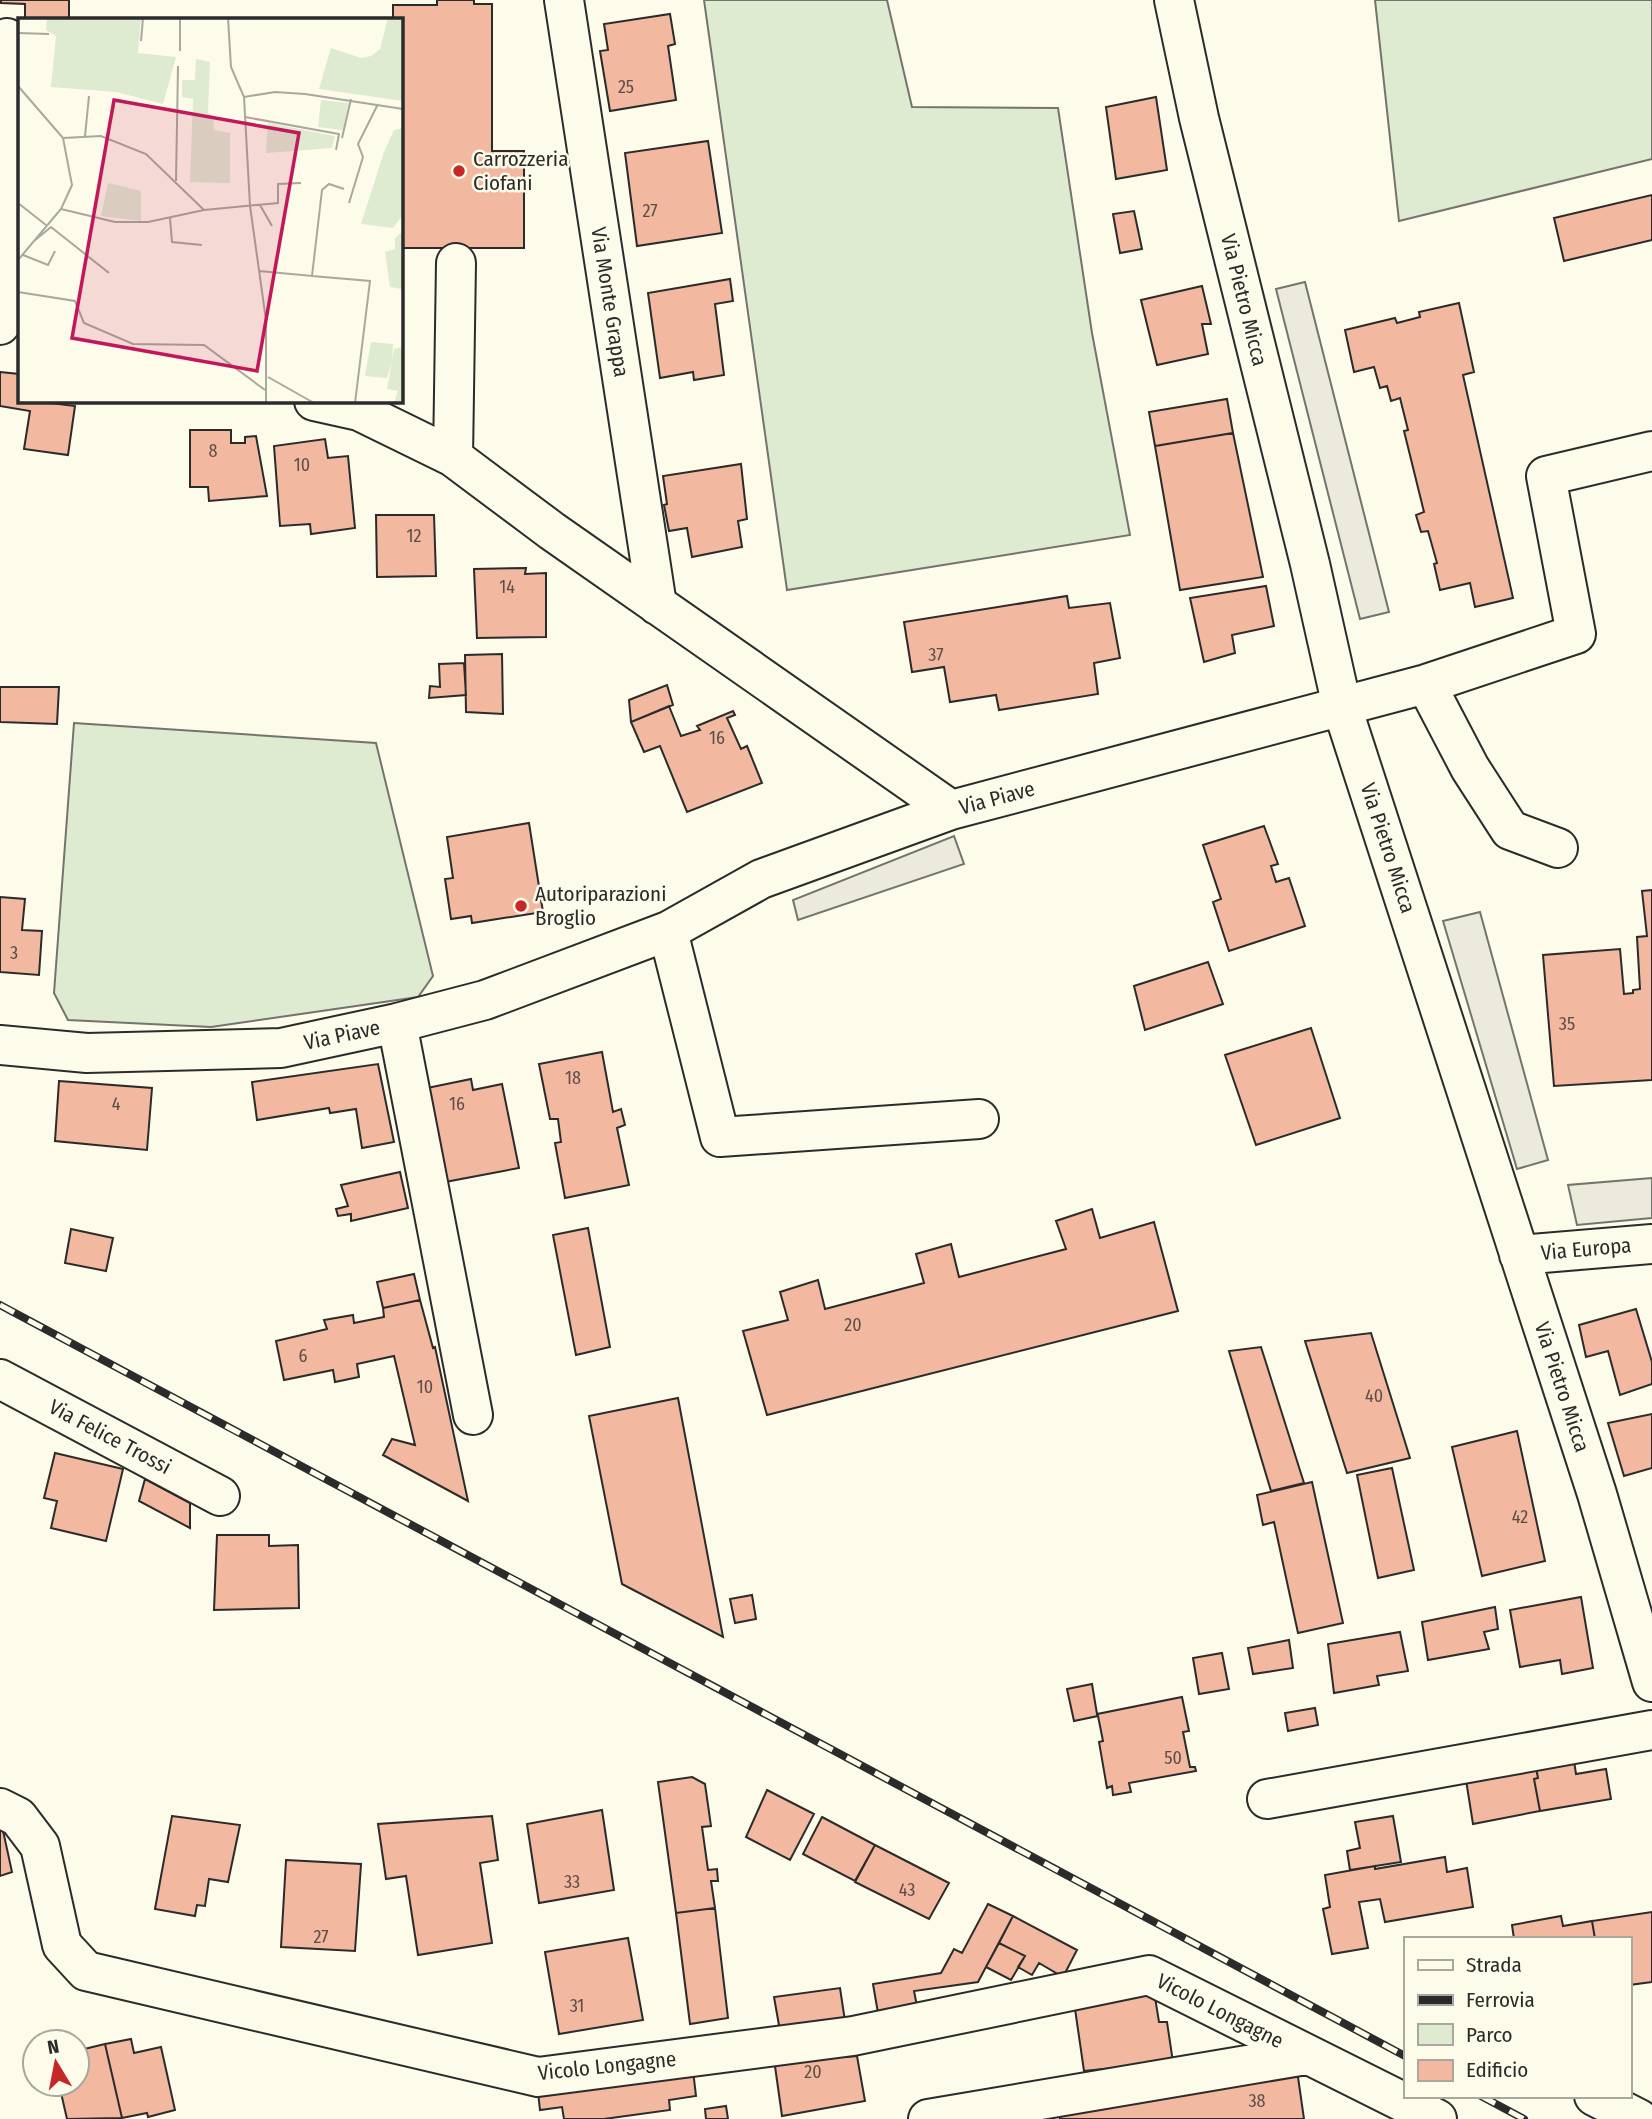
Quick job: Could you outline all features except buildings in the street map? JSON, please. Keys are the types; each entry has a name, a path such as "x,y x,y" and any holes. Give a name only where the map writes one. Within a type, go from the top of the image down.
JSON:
{"street":[{"name":"Via Monte Grappa","path":"564,0 657,605"},
{"name":"Via Pietro Micca","path":"1174,0 1199,118 1310,564 1342,707 1597,1494 1652,1682"},
{"path":"0,325 7,38"},
{"path":"453,457 456,263"},
{"path":"0,340 18,342"},
{"path":"318,402 359,411 453,457 552,531 951,810"},
{"name":"Via Piave","path":"0,1045 87,1053 281,1048 397,1023 485,1000 668,932 761,879 951,810 1426,684 1576,634 1546,476 1652,451"},
{"path":"1426,684 1470,768 1510,830 1558,848"},
{"path":"668,932 720,1137 979,1119"},
{"path":"397,1023 473,1415"},
{"name":"Via Europa","path":"1519,1255 1652,1244"},
{"name":"Via Felice Trossi","path":"0,1379 220,1496"},
{"path":"1267,1799 1652,1730"},
{"name":"Vicolo Longagne","path":"0,1808 18,1817 40,1846 62,1945 86,1971 538,2077 853,2036 1149,1975 1437,2119"},
{"name":"Vicolo Longagne","path":"928,2119 1306,2055"},
{"path":"1598,2098 1639,2119"}],"green space":[{"path":"704,0 887,0 912,107 1058,108 1092,333 1130,535 787,590"},
{"path":"1375,0 1652,0 1652,159 1399,221"},
{"path":"74,723 376,743 433,976 418,997 211,1027 68,1020 54,993"}],"shaded area":[{"path":"1305,282 1389,612 1360,619 1276,289"},
{"path":"954,836 964,864 798,920 793,900"},
{"path":"1480,912 1548,1160 1517,1169 1443,921"},
{"path":"1652,1178 1652,1218 1577,1225 1568,1185"}],"railway":[{"path":"0,1305 1404,2055"},
{"path":"1485,2098 1524,2119"}],"place":[{"name":"Carrozzeria Ciofani","path":"459,171"},
{"name":"Autoriparazioni Broglio","path":"521,906"}]}
